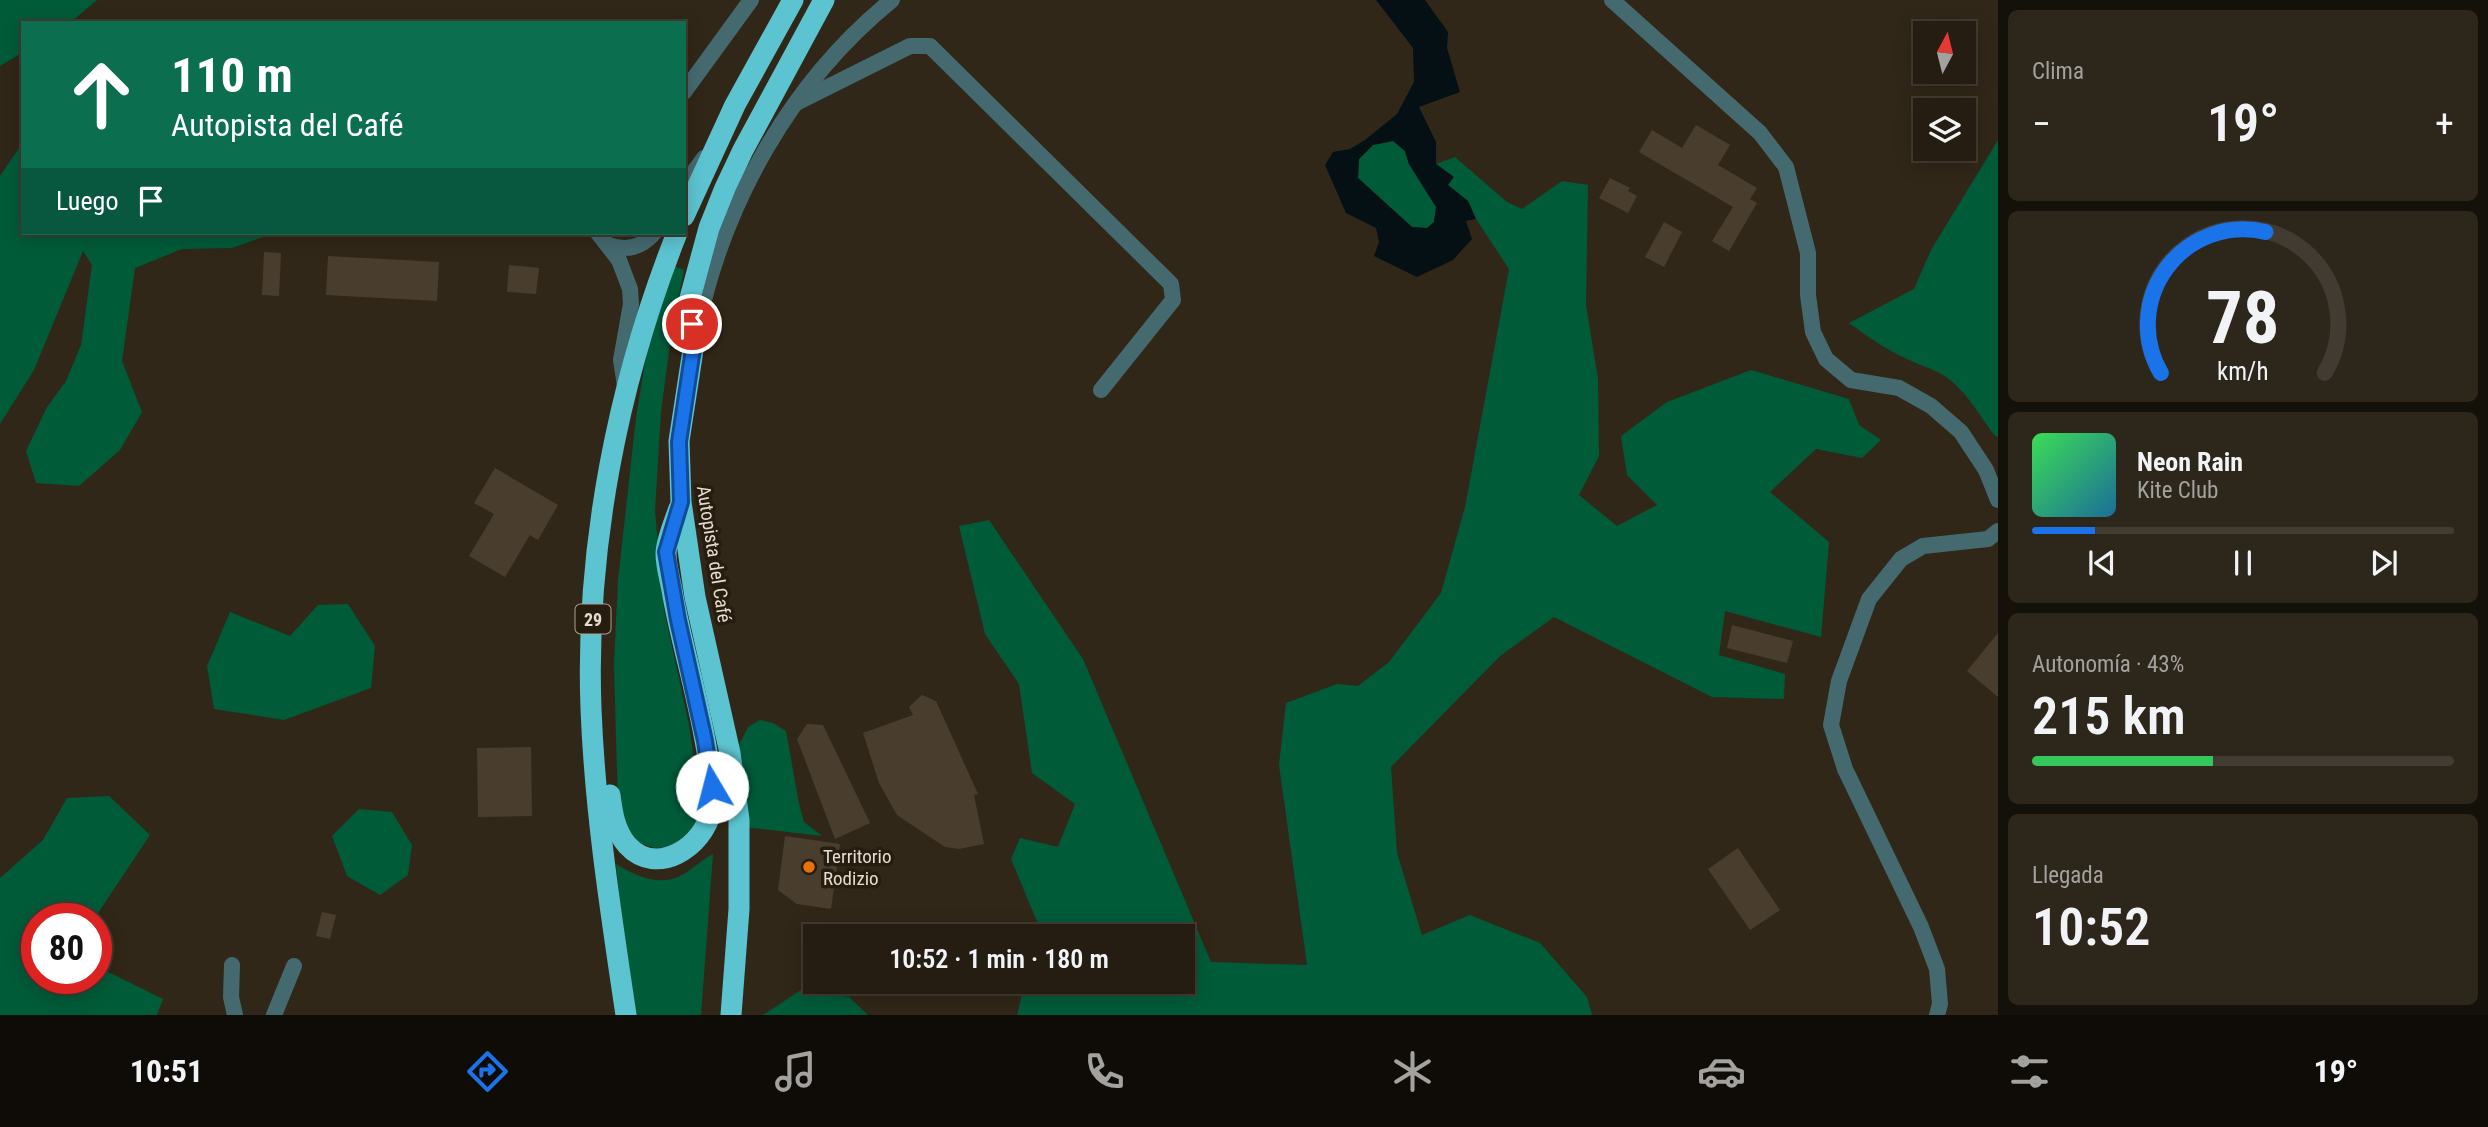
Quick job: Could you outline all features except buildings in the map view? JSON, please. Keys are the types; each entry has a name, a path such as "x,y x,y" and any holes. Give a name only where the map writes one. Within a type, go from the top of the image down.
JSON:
{"highway":[{"path":"686,212 717,142 793,0"},
{"name":"Autopista del Café","path":"731,1015 739,909 739,820 730,753 695,597 681,502 679,442 693,349 691,298 709,228 724,188 824,0"},
{"name":"29","path":"626,1015 600,830 593,745 592,638 598,549 625,392 641,332 676,235"},
{"path":"598,549 607,590 605,708 607,768 614,819 627,845 648,857 662,858 675,855 698,840 707,826 712,808 712,787 705,741 666,552 681,502"}],"street":[{"path":"686,89 751,0"},
{"path":"693,349 711,273 730,220 749,179 796,103 852,36 892,0"},
{"path":"1612,0 1760,133 1786,167 1808,253 1808,295 1813,332 1826,359 1851,380 1899,388 1931,406 1961,432 1986,470 1998,500"},
{"path":"796,103 910,46 930,46 1171,284 1173,300 1101,390"},
{"path":"686,183 717,142"},
{"path":"603,239 630,249 641,245 652,235"},
{"path":"603,239 619,260 630,289 630,315 621,360 625,392"},
{"path":"1937,1015 1940,1004 1937,969 1921,927 1845,769 1831,725 1839,681 1869,599 1901,559 1923,546 1988,539 1998,531"},
{"path":"232,965 231,997 235,1015"},
{"path":"274,1015 294,966"}],"green space":[{"path":"0,0 97,0 72,21 21,21 21,53 0,66"},
{"path":"1998,140 1998,437 1962,391 1949,379 1890,351 1849,323 1914,289 1931,250"},
{"path":"1393,141 1405,151 1409,164 1436,207 1434,222 1427,228 1412,227 1358,178 1359,159 1373,145"},
{"path":"21,145 21,235 268,235 232,248 182,249 135,268 122,361 142,412 120,450 79,486 36,483 26,451 47,407 66,381 81,345 92,265 83,251 34,370 0,424 0,176"},
{"path":"1455,157 1507,202 1522,209 1562,181 1588,185 1586,305 1598,379 1599,456 1579,495 1617,526 1657,505 1627,475 1621,436 1667,402 1751,370 1849,399 1859,425 1881,440 1862,458 1816,449 1770,492 1829,542 1821,637 1725,611 1719,655 1785,674 1784,699 1712,697 1554,617 1500,656 1391,767 1397,853 1422,935 1470,915 1540,943 1587,997 1592,1015 1017,1015 1022,994 1195,994 1195,924 1211,962 1307,965 1279,765 1286,703 1337,684 1358,686 1389,662 1441,593 1465,507 1509,269 1476,219 1468,201 1448,185 1453,177 1436,164"},
{"path":"672,265 684,270 671,336 661,412 655,511 664,610 689,725 701,808 696,825 676,847 655,848 630,837 618,808 614,664 618,580 636,418 648,343"},
{"path":"989,520 1083,659 1195,924 1038,924 1011,859 1020,838 1058,847 1075,804 1032,773 1019,684 985,634 959,526"},
{"path":"348,604 375,646 371,688 284,720 214,709 207,666 230,612 290,636 318,605"},
{"path":"760,720 773,723 786,731 804,822 822,836 744,827 736,751 748,727"},
{"path":"109,796 150,835 105,903 21,903 21,994 112,994 112,974 163,999 157,1015 0,1015 0,878 43,840 67,798"},
{"path":"359,809 392,812 412,845 408,875 380,895 347,876 332,836"},
{"path":"713,854 701,1015 631,1015 616,864 639,876 664,880 680,876"},
{"path":"801,990 803,994 849,997 868,1015 763,1015"}],"shaded area":[{"path":"1376,0 1425,0 1448,32 1447,48 1460,92 1419,107 1436,142 1436,164 1454,177 1448,185 1468,201 1476,219 1466,221 1472,239 1453,260 1417,277 1374,256 1379,242 1376,228 1346,213 1325,165 1333,152 1350,149 1397,114 1414,82 1413,48","holes":["1393,141 1405,151 1409,164 1436,207 1434,222 1427,228 1412,227 1358,178 1359,159 1373,145"]}],"place":[{"name":"Territorio Rodizio","path":"809,867"}],"route":[{"path":"692,324 693,349 679,442 681,502 666,552 712,787"}]}
